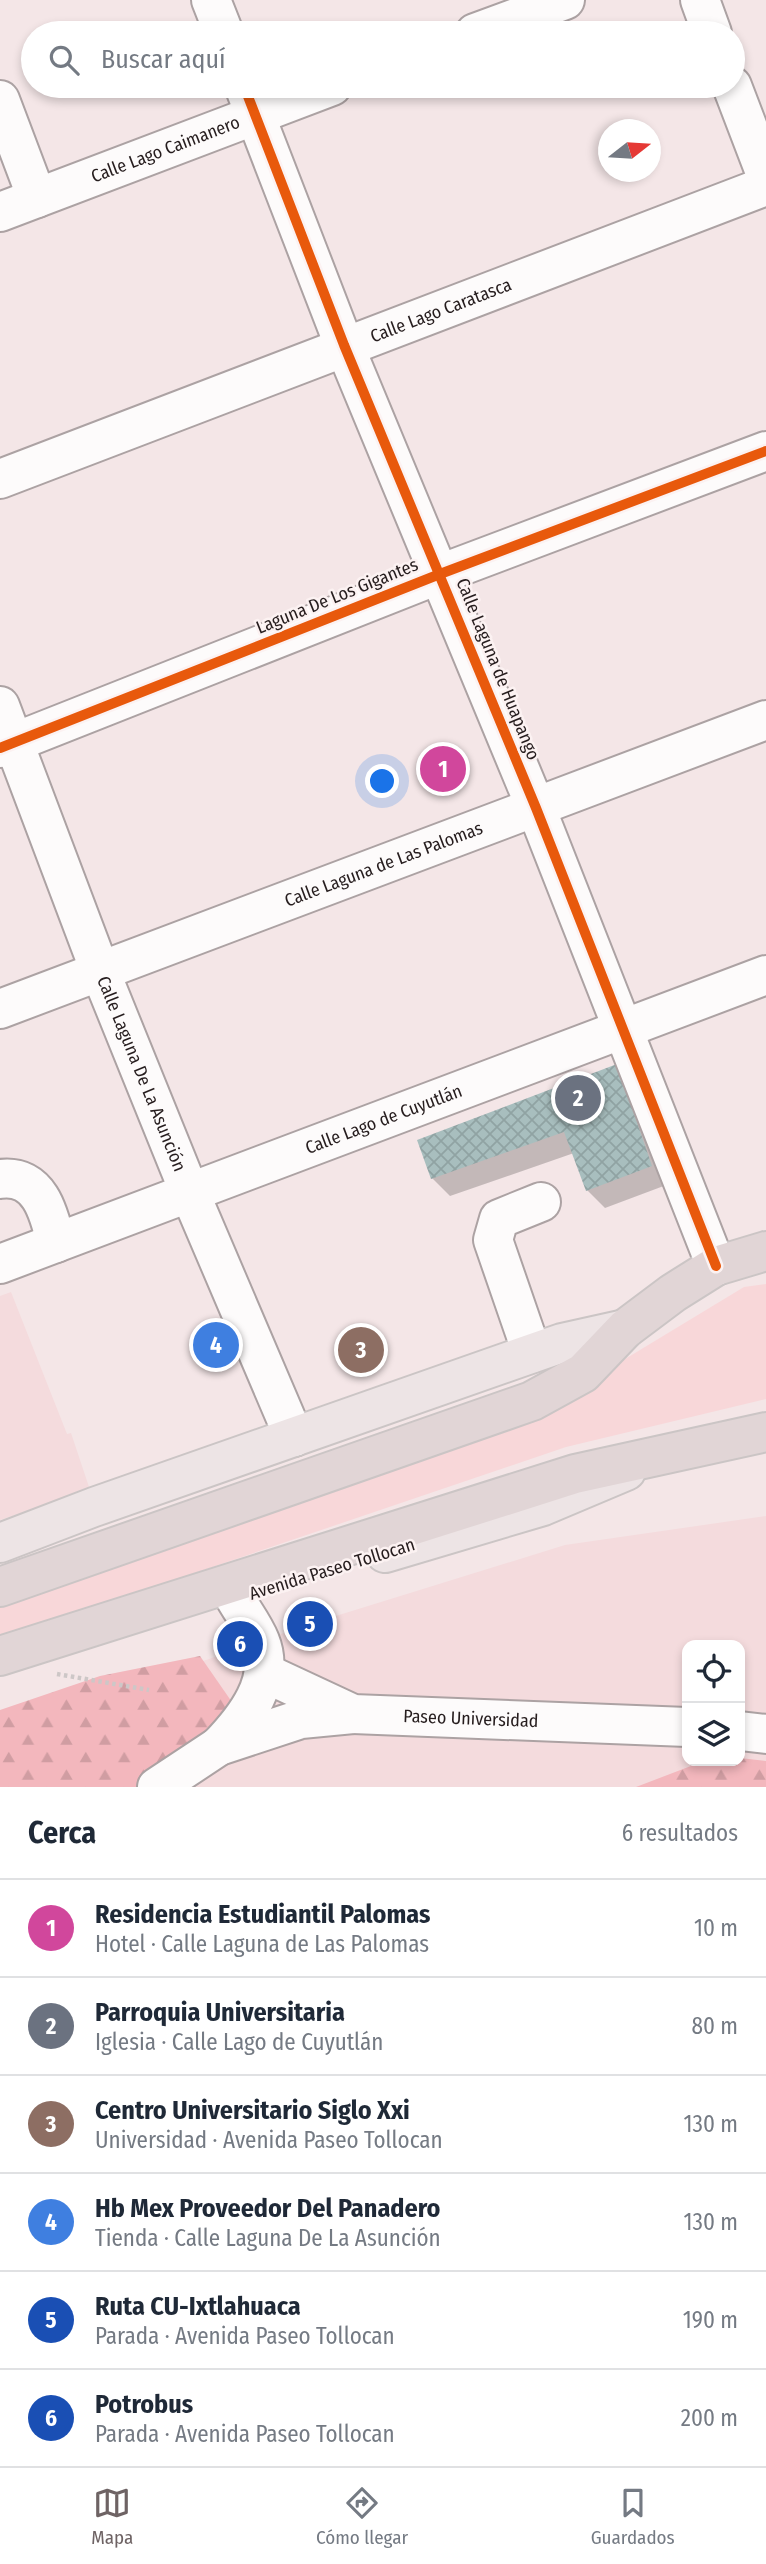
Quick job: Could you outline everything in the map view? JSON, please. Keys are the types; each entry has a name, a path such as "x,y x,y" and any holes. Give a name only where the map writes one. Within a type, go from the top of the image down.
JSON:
{"highway":[{"path":"0,1587 532,1401 583,1373 625,1329 716,1266 766,1251"},
{"name":"Avenida Paseo Tollocan","path":"7,1667 575,1474 766,1432"}],"main road":[{"path":"0,1544 532,1353 625,1329"},
{"name":"Avenida Paseo Tollocan","path":"7,1667 543,1506 662,1456"}],"street":[{"path":"211,0 219,21"},
{"path":"508,21 565,0"},
{"path":"699,0 707,21"},
{"path":"737,98 766,176"},
{"path":"0,100 37,198"},
{"name":"Calle Lago Caimanero","path":"0,212 37,198 250,100"},
{"name":"Calle Laguna de Huapango","path":"250,100 344,345 536,807 716,1266"},
{"name":"Calle Lago Caratasca","path":"0,479 344,345 766,186"},
{"name":"Laguna De Los Gigantes","path":"7,745 440,574 766,451"},
{"name":"Calle Laguna De La Asunción","path":"0,706 7,745 188,1191 294,1437"},
{"name":"Calle Laguna de Las Palomas","path":"0,1009 766,720"},
{"name":"Calle Lago de Cuyutlán","path":"0,1264 766,975"},
{"path":"0,1179 10,1178 28,1184 41,1196 51,1218 56,1243"},
{"path":"532,1353 493,1240 499,1219 541,1202"},
{"path":"158,1787 219,1746 248,1712 265,1673 260,1642 235,1598"},
{"name":"Paseo Universidad","path":"265,1673 353,1714 682,1727"},
{"path":"219,1746 302,1719 353,1714"},
{"path":"745,1732 766,1734"}],"path":[{"path":"7,1667 149,1690"}],"shaded area":[{"path":"766,1284 766,1399 566,1447 0,1639 0,1605 564,1396 744,1287"},
{"path":"11,1292 67,1434 71,1433 90,1490 0,1520 0,1296"},
{"path":"766,1516 766,1787 0,1787 0,1731 310,1624 565,1545"}],"green space":[{"path":"200,1656 234,1705 231,1717 144,1787 0,1787 0,1710 100,1676"},
{"path":"745,1759 766,1761 766,1787 636,1787 691,1766 745,1766"}],"building":[{"path":"617,1064 652,1166 586,1191 564,1132 431,1179 417,1140"}],"cycle path":[{"path":"249,98 344,345 536,808 716,1266"},
{"path":"0,748 440,574 766,451"}],"place":[{"name":"Residencia Estudiantil Palomas","path":"443,769"},
{"name":"Parroquia Universitaria","path":"578,1098"},
{"name":"Hb Mex Proveedor Del Panadero","path":"216,1345"},
{"name":"Centro Universitario Siglo Xxi","path":"361,1350"},
{"name":"Ruta CU-Ixtlahuaca","path":"310,1624"},
{"name":"Potrobus","path":"240,1644"}]}
